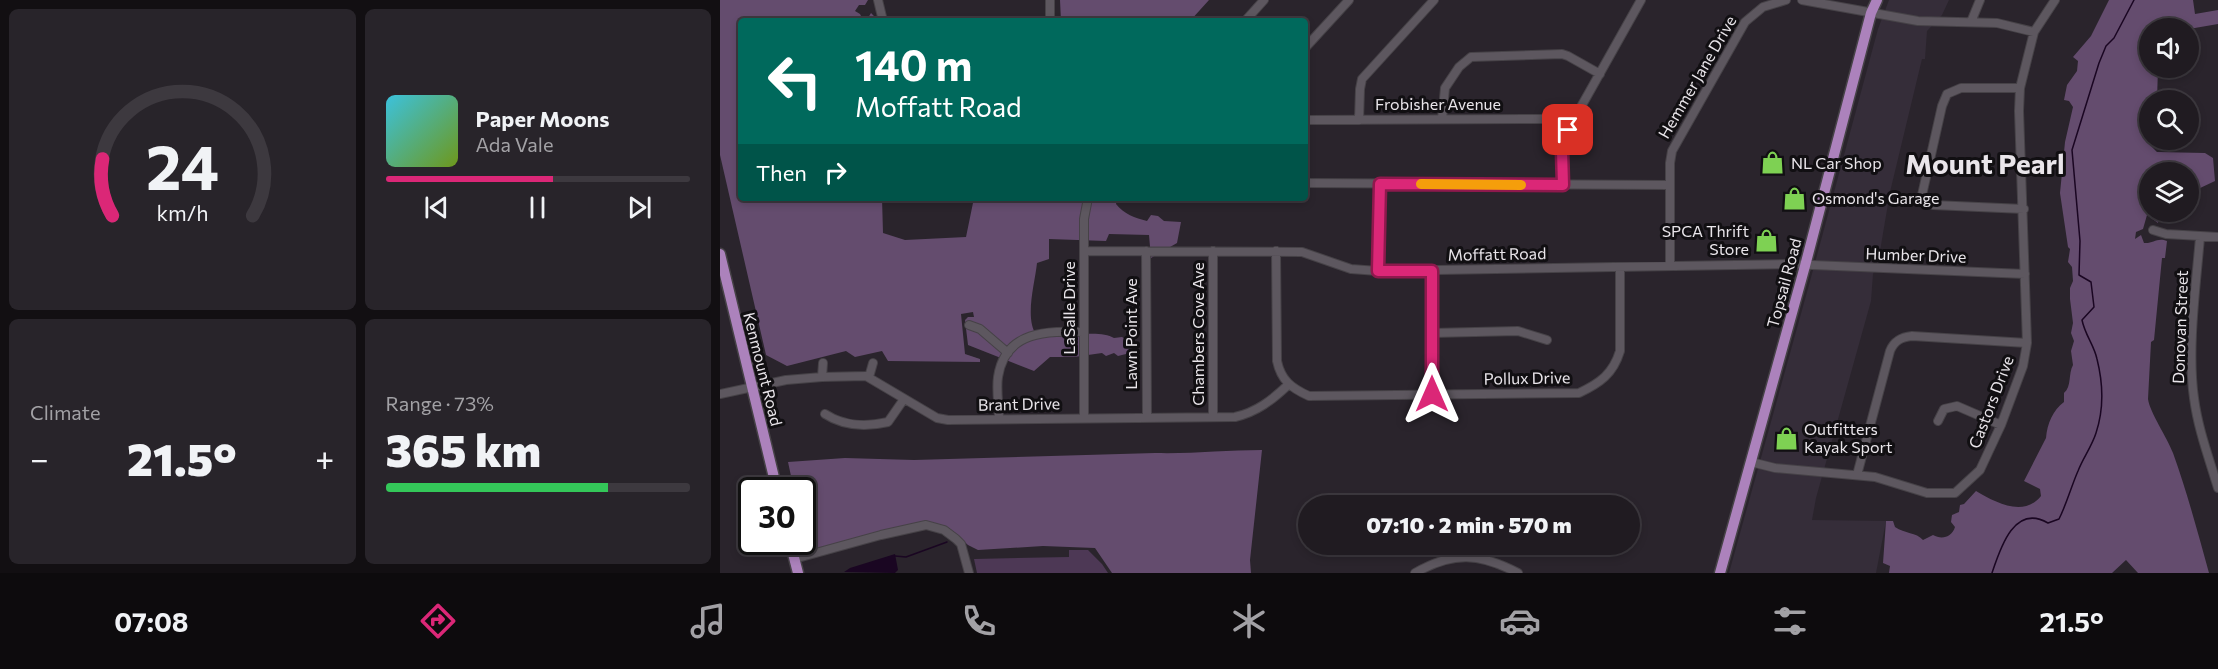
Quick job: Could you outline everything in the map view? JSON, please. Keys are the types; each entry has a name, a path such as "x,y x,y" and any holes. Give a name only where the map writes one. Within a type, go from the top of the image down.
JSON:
{"main road":[{"name":"Topsail Road","path":"1720,573 1805,266 1871,12 1877,0"},
{"name":"Kenmount Road","path":"720,254 774,477"},
{"path":"793,555 798,573"}],"street":[{"path":"878,0 882,18"},
{"path":"1050,0 1050,18"},
{"path":"1248,18 1264,0"},
{"path":"1308,45 1349,0"},
{"path":"1359,120 1362,78 1434,0"},
{"path":"1563,185 1562,151 1568,130 1641,0"},
{"name":"Hemmer Jane Drive","path":"1670,266 1672,151 1738,33 1754,14 1773,1 1786,0"},
{"path":"1802,0 1918,21 1997,23 2034,32"},
{"path":"1971,22 1980,0"},
{"name":"Castors Drive","path":"1751,462 1775,468 1875,477 1927,493 1955,493 1980,470 2001,425 2023,366 2027,343 2020,88 2034,32 2055,0"},
{"path":"1443,119 1444,88 1459,67 1471,57 1562,54 1600,74"},
{"path":"2020,88 1960,88 1947,94 1942,106 1922,195 1924,201 1933,205 2024,210"},
{"name":"Frobisher Avenue","path":"1308,120 1336,122 1544,119 1568,130"},
{"path":"1308,183 1670,185"},
{"path":"1378,271 1380,184"},
{"name":"LaSalle Drive","path":"1084,418 1084,219 1087,201"},
{"path":"2153,230 2166,234 2218,237"},
{"name":"Donovan Street","path":"2200,237 2194,311 2192,383 2198,418 2215,466 2218,488"},
{"name":"Moffatt Road","path":"1084,251 1306,252 1351,268 1378,271 1789,264 1805,266"},
{"name":"Lawn Point Ave","path":"1146,251 1147,417"},
{"name":"Chambers Cove Ave","path":"1213,251 1214,417"},
{"path":"1276,251 1277,361 1280,372 1288,385"},
{"name":"Humber Drive","path":"1805,266 2025,274"},
{"name":"Pollux Drive","path":"1288,385 1309,396 1579,393 1605,379 1612,371 1620,351 1620,267"},
{"path":"1432,271 1432,394"},
{"path":"969,326 980,329 1008,353"},
{"path":"999,419 998,378 1008,353 1019,342 1044,331 1084,332"},
{"path":"1432,333 1518,331 1546,340"},
{"path":"1857,475 1890,351 1897,341 1912,336 2027,343"},
{"path":"822,377 823,363"},
{"path":"720,394 752,386 822,377 869,377 873,363"},
{"name":"Brant Drive","path":"869,377 937,418 948,420 1235,417 1248,414 1270,401 1288,385"},
{"path":"825,414 836,422 849,425 877,425 888,422 904,399"},
{"path":"1938,421 1944,409 1955,406 2001,425"},
{"path":"794,559 926,525 944,530 961,544 969,573"},
{"path":"1415,573 1443,560 1465,556 1489,560 1518,573"}],"shaded area":[{"path":"720,0 868,0 865,5 859,5 855,11 862,18 738,18 738,201 882,201 883,233 905,240 966,237 973,201 1116,201 1116,204 1134,217 1147,221 1151,215 1158,216 1164,221 1181,222 1177,243 1151,258 1149,235 1109,234 1106,241 1049,239 1049,259 1037,263 1031,320 1037,336 1098,334 1114,338 1122,337 1130,342 1134,356 1126,354 1118,356 1114,353 1106,356 1102,353 1074,357 1050,357 1034,371 968,345 965,320 968,317 974,317 973,312 961,314 965,354 980,359 980,362 888,361 882,351 855,357 846,351 787,366 766,355 720,155"},
{"path":"1060,0 1209,0 1193,18 1061,18"},
{"path":"1889,0 1949,0 1942,15 1927,31 1925,59 1922,59 1890,192 1878,263 1873,274 1871,301 1816,498 1812,520 1886,521 1876,573 1729,573 1878,29"},
{"path":"2109,0 2193,0 2195,14 2218,10 2218,24 2199,27 2199,18 2139,18 2139,78 2158,78 2157,90 2139,90 2139,150 2205,153 2213,158 2215,181 2199,189 2199,162 2139,162 2139,222 2145,222 2143,229 2136,232 2135,239 2141,235 2144,243 2167,241 2165,258 2162,258 2154,340 2151,342 2148,399 2173,453 2209,573 2138,573 2126,560 2112,573 1889,573 1890,566 1883,563 1886,521 1893,521 1895,527 1923,540 1933,535 1943,537 1952,533 1955,527 1951,522 1952,515 1959,512 1960,505 1964,504 1976,491 1992,500 2018,507 2034,503 2041,496 2040,489 2024,481 2046,438 2051,418 2064,402 2064,393 2068,387 2073,365 2071,351 2074,341 2071,333 2073,323 2070,299 2070,288 2073,281 2072,267 2068,262 2070,249 2060,193 2065,142 2073,107 2069,101 2064,100 2067,85 2077,71 2078,61 2073,57 2091,36"},
{"path":"1262,450 1250,560 1251,573 1112,573 1095,548 1043,546 978,550 968,545 949,528 924,523 816,549 816,477 791,477 788,462 845,458 914,460"},
{"path":"1069,550 1088,550 1108,573 977,573 974,559 1069,557"},
{"path":"895,554 898,570 895,573 844,572 850,568"}],"waterway":[{"path":"1992,573 2004,541 2017,524 2026,519 2036,518 2048,523 2059,519 2099,424 2102,396 2100,377 2096,354 2082,320 2094,307 2091,282 2079,275 2080,241 2072,150 2106,46 2114,38 2134,0"},
{"path":"895,556 906,557 947,542"}],"slow traffic":[{"path":"1421,184 1521,185"}],"place":[{"name":"NL Car Shop","path":"1773,163"},
{"name":"Osmond's Garage","path":"1794,198"},
{"name":"SPCA Thrift Store","path":"1767,240"},
{"name":"Outfitters Kayak Sport","path":"1786,438"}],"district":[{"name":"Mount Pearl","path":"1985,164"}],"route":[{"path":"1432,394 1432,271 1378,271 1380,184 1563,185 1562,151 1568,130"}]}
